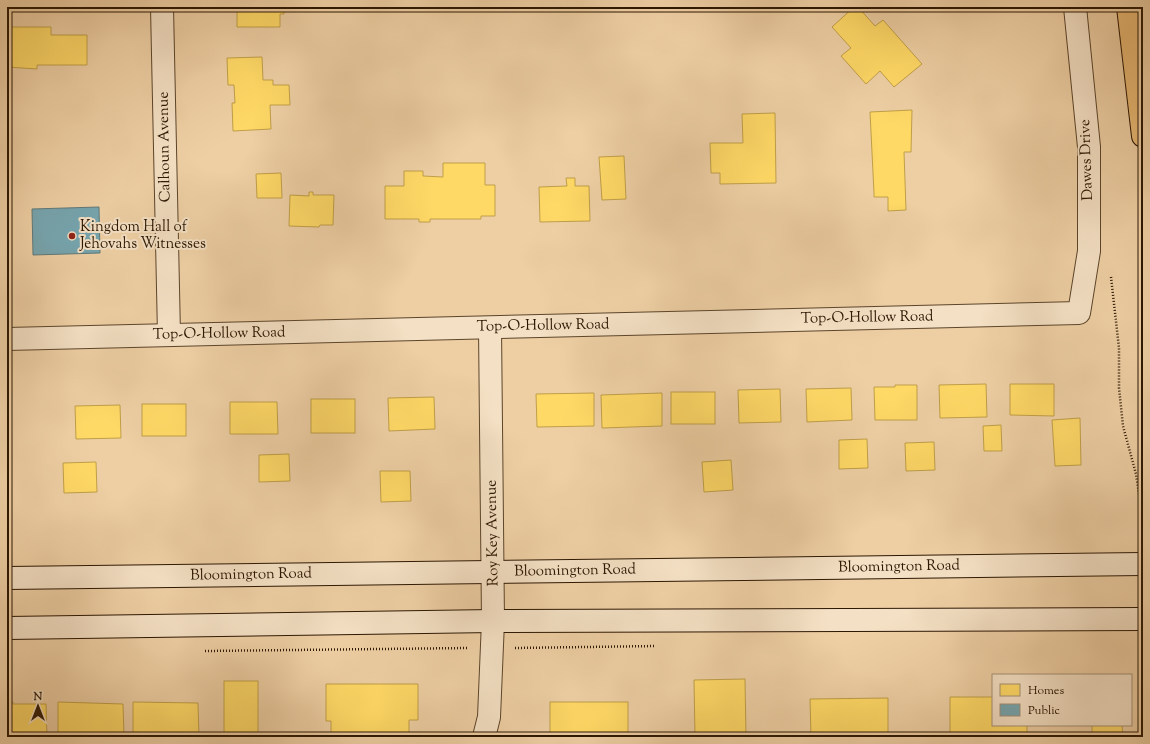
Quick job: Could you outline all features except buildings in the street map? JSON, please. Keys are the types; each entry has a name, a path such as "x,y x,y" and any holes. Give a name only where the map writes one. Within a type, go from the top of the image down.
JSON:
{"main road":[{"path":"1128,7 1143,136"}],"street":[{"name":"Calhoun Avenue","path":"162,7 169,335"},
{"name":"Dawes Drive","path":"1075,7 1089,148 1089,251 1079,313"},
{"name":"Top-O-Hollow Road","path":"7,339 1079,313"},
{"name":"Roy Key Avenue","path":"484,737 489,717 493,621 490,328"},
{"name":"Bloomington Road","path":"7,578 1143,564"},
{"path":"7,628 493,621 1143,618"}],"path":[{"path":"1110,272 1119,348 1119,388 1123,426 1136,474 1143,520"},
{"path":"197,651 663,646"}],"place":[{"name":"Kingdom Hall of Jehovahs Witnesses","path":"72,236"}]}
